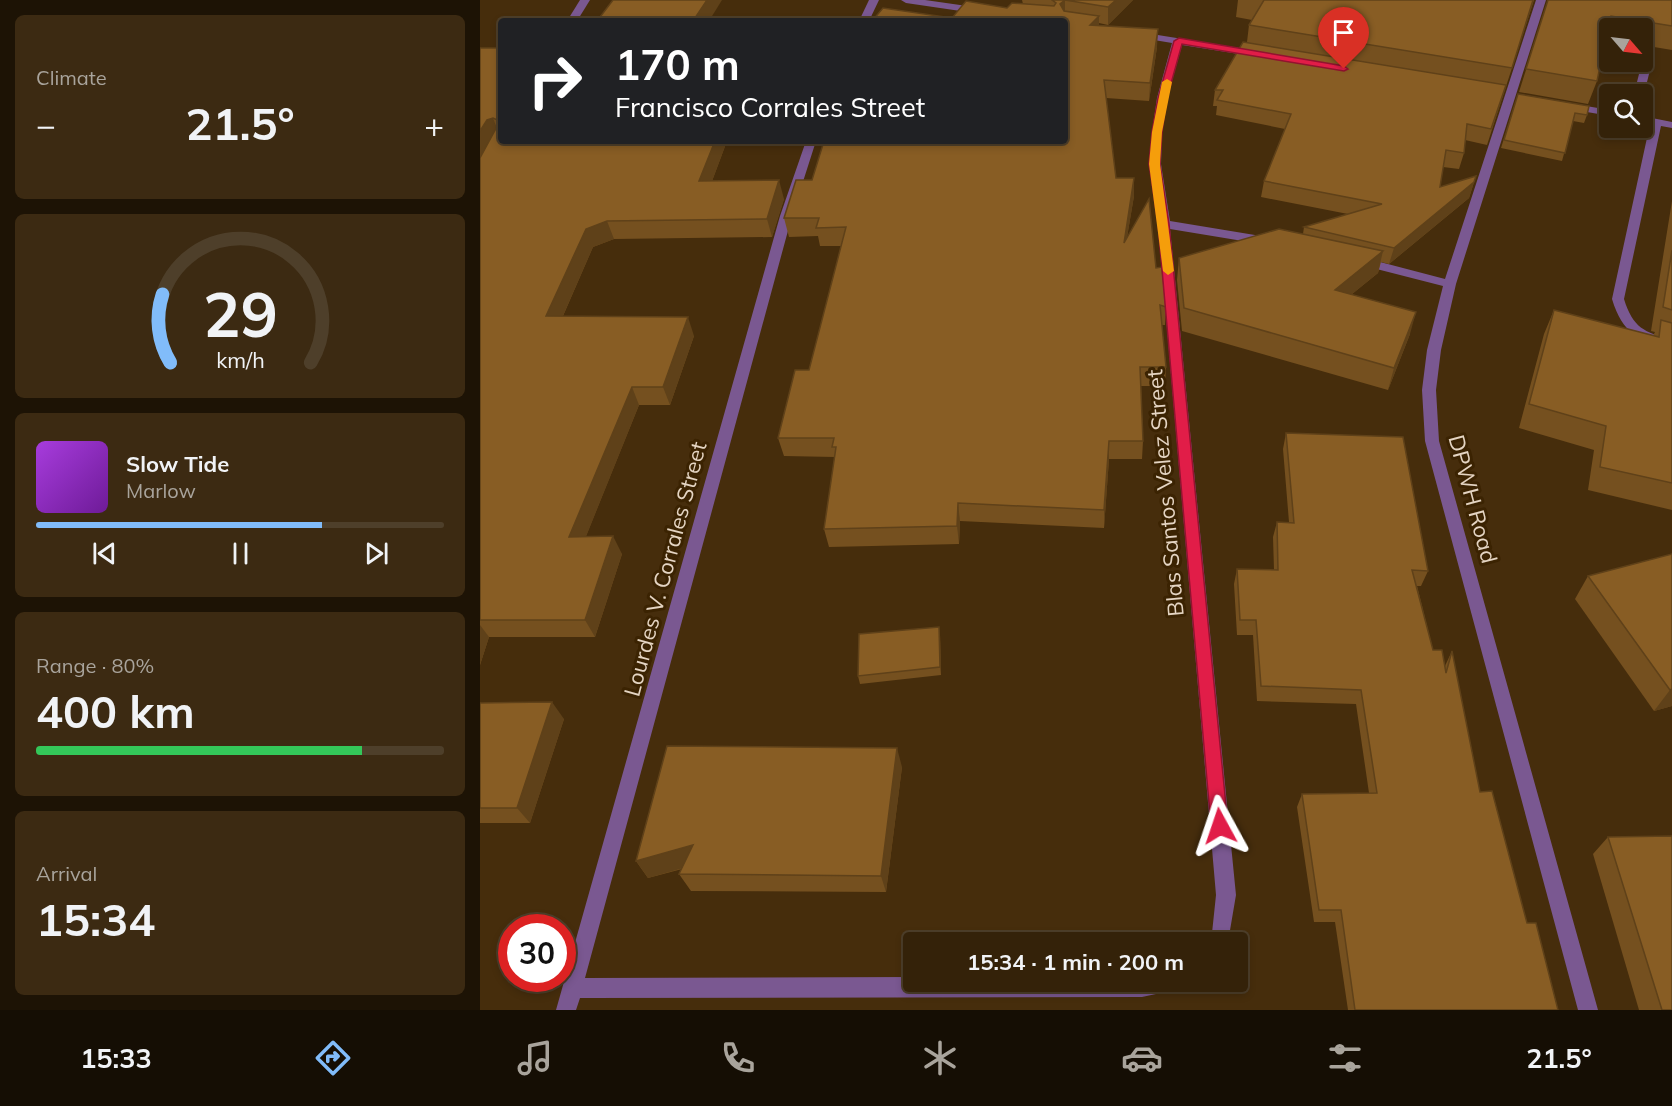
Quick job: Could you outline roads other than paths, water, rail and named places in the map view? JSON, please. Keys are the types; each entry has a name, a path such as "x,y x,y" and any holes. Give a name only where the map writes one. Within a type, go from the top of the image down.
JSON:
{"street":[{"path":"574,18 585,0"},
{"path":"865,18 874,0"},
{"path":"906,0 995,13"},
{"name":"DPWH Road","path":"1541,0 1508,96 1450,284 1434,350 1429,390 1432,441 1588,1010"},
{"path":"1133,34 1273,57"},
{"name":"Blas Santos Velez Street","path":"1179,41 1162,98 1155,164 1164,224 1226,895 1221,932"},
{"path":"1552,103 1599,111"},
{"path":"1653,121 1672,125"},
{"path":"1656,122 1618,299 1623,319 1631,328 1645,336 1672,344"},
{"name":"Lourdes V. Corrales Street","path":"576,974 783,227 810,144"},
{"path":"1164,224 1278,243"},
{"path":"1347,258 1450,284"},
{"path":"576,988 903,987"},
{"name":"Lourdes V. Corrales Street","path":"566,1010 571,992"}]}
